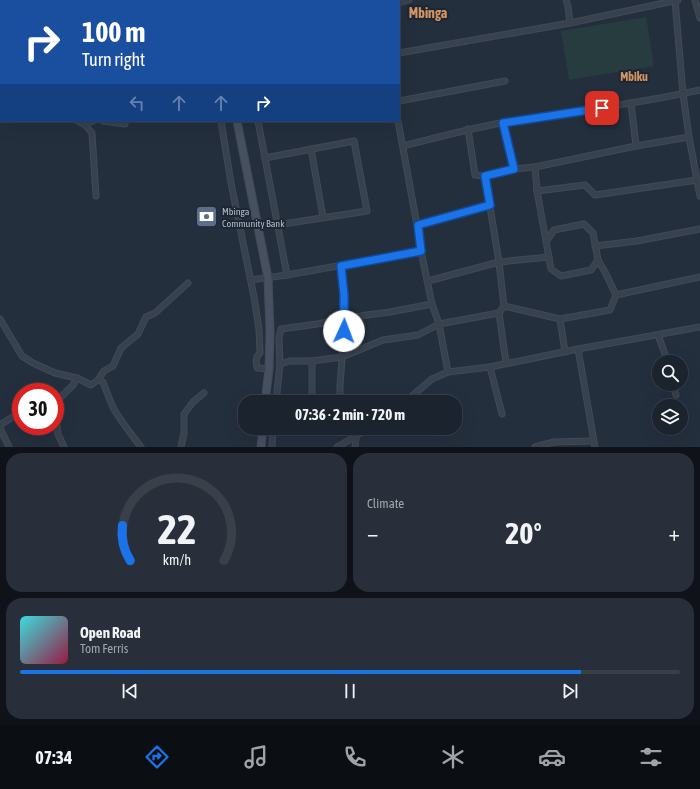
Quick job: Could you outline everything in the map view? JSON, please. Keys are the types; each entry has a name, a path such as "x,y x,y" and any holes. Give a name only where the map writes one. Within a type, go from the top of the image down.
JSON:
{"main road":[{"path":"237,122 268,278 270,331 267,395"},
{"path":"261,447 262,435"}],"street":[{"path":"566,0 570,23"},
{"path":"400,53 570,23 676,0 683,94 700,196"},
{"path":"695,0 700,18"},
{"path":"400,100 505,81"},
{"path":"402,146 503,123 631,103 700,90"},
{"path":"631,103 636,146"},
{"path":"80,122 84,124 92,133 96,196"},
{"path":"84,124 90,122"},
{"path":"110,122 125,124"},
{"path":"221,122 231,183 251,280 259,329 260,353 256,360 257,368 269,369"},
{"path":"258,122 287,275"},
{"path":"398,122 418,225 421,251 432,304 439,324 448,372"},
{"path":"503,123 514,169"},
{"path":"468,130 475,175 485,176 514,169 689,137"},
{"path":"264,158 354,141 367,211 277,225"},
{"path":"311,149 323,217"},
{"path":"535,166 551,269 561,276 591,270 598,260"},
{"path":"485,176 499,262 504,306 499,313 506,363"},
{"path":"538,191 585,184 595,195 697,180"},
{"path":"418,225 490,205"},
{"path":"504,306 560,319 610,310 616,295 598,260 593,233 584,224 554,230 546,242"},
{"path":"595,246 637,241 700,230"},
{"path":"251,280 341,266 421,251"},
{"path":"428,281 499,262 549,257"},
{"path":"340,395 345,318 341,266"},
{"path":"616,295 700,278"},
{"path":"0,319 22,356 33,363 55,372 77,378 91,385 98,380 104,371 113,366 121,348 138,334 146,317 155,313 188,283"},
{"path":"277,395 280,364 279,338 281,329 432,304"},
{"path":"280,364 290,361 312,361 342,357 384,340 418,335 439,324 499,313"},
{"path":"560,319 566,352"},
{"path":"413,395 432,379 448,372 490,367 578,349 700,328"},
{"path":"658,335 665,355"},
{"path":"578,349 595,447"},
{"path":"312,361 312,395"},
{"path":"490,367 502,414"},
{"path":"64,394 73,386 77,378"},
{"path":"98,380 103,382 114,410 141,447"},
{"path":"675,391 676,395"},
{"path":"181,447 184,433 184,414 193,402 204,393"},
{"path":"9,447 0,426 12,418"},
{"path":"58,435 64,447"},
{"path":"272,447 273,435"},
{"path":"337,447 356,436"},
{"path":"356,436 356,447"},
{"path":"535,447 554,442 594,441"}],"green space":[{"path":"646,17 654,66 569,80 561,31"}],"place":[{"name":"Mbinga Community Bank","path":"207,217"}],"district":[{"name":"Mbinga","path":"428,13"},
{"name":"Mbiku","path":"634,77"}],"route":[{"path":"344,331 344,295 341,266 421,251 418,225 490,205 485,176 514,169 503,123 602,108"}]}
